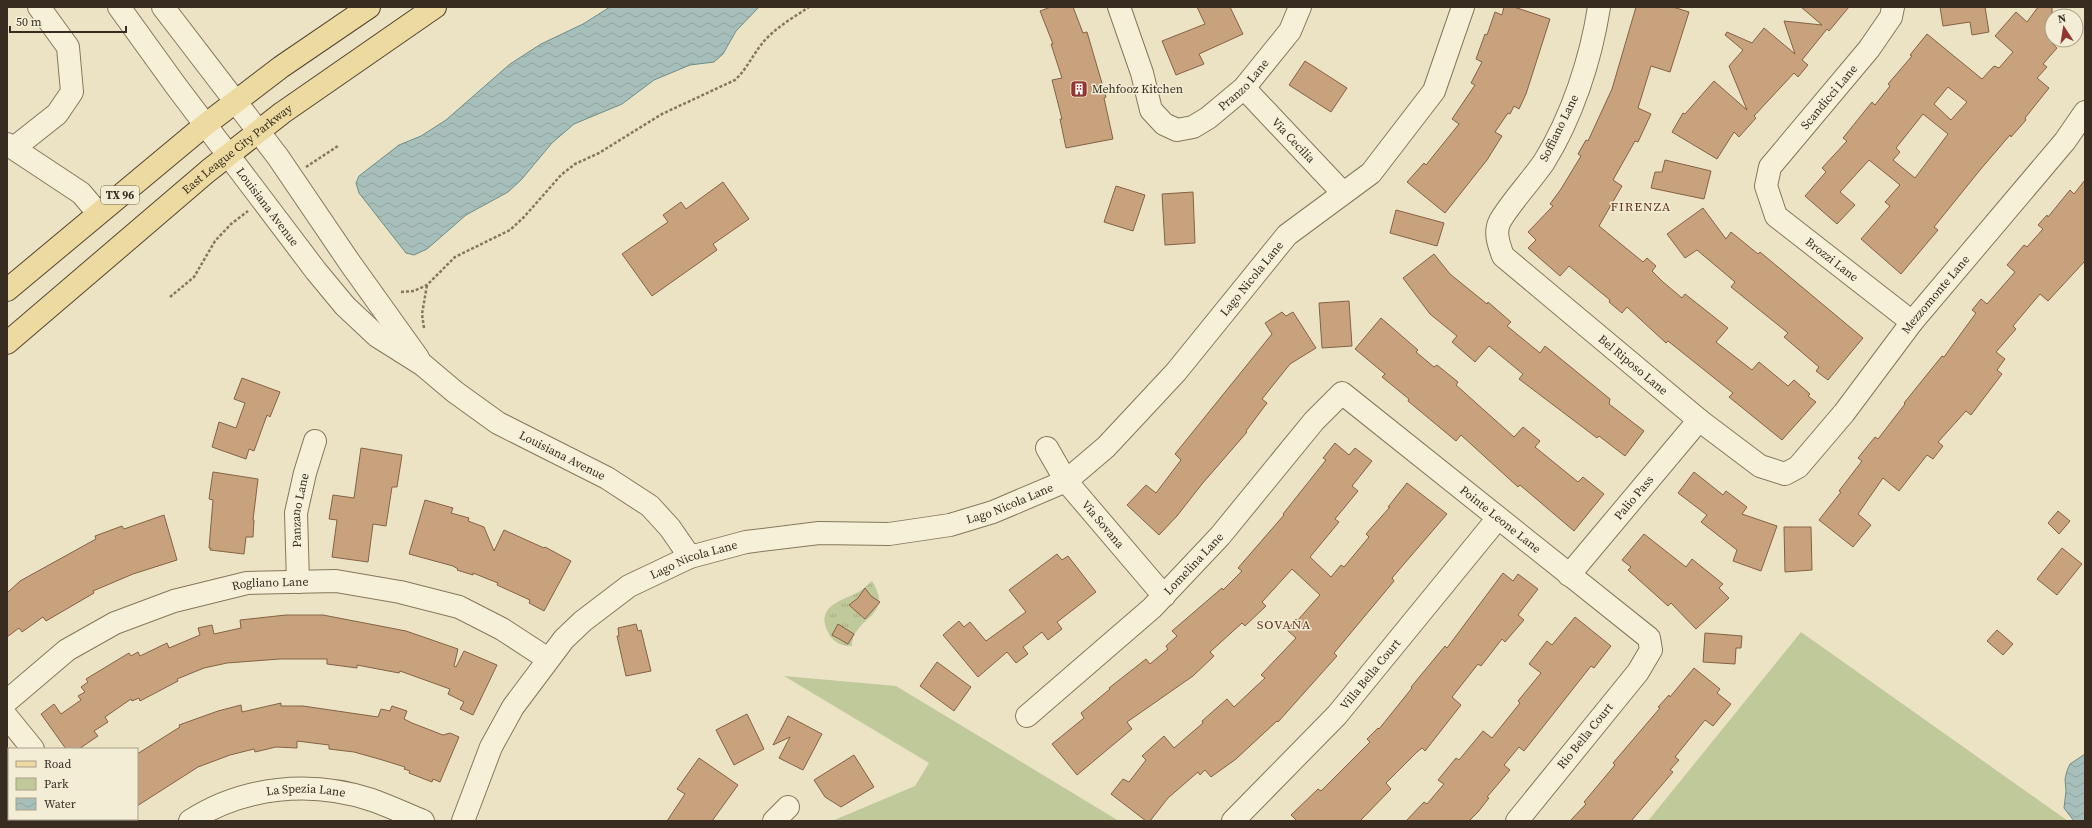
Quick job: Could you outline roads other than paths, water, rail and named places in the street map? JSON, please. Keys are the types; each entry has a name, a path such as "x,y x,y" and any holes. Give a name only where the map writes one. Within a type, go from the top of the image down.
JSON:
{"main road":[{"name":"TX 96","path":"7,290 98,213 235,102 281,67 369,7"},
{"name":"East League City Parkway","path":"12,338 229,155 282,113 435,7"}],"street":[{"path":"39,7 68,47 72,92 58,114 10,146 80,193 98,213"},
{"name":"Louisiana Avenue","path":"119,7 205,126 229,155 316,271 345,306 377,336 423,365 455,392 498,423 607,478 650,506 670,528 690,556"},
{"name":"Louisiana Avenue","path":"163,7 259,132 423,365"},
{"name":"Pranzo Lane","path":"1119,7 1139,65 1152,110 1164,124 1177,130 1193,127 1208,118 1244,88 1290,32 1300,7"},
{"name":"Lago Nicola Lane","path":"463,821 491,747 513,707 548,658 564,639 583,621 629,586 690,556 746,542 792,535 819,533 889,534 950,525 993,512 1066,480 1106,447 1176,372 1287,235 1371,173 1434,91 1463,7"},
{"name":"Soffiano Lane","path":"1497,238 1500,222 1544,161 1575,99 1596,26 1599,7"},
{"name":"Scandicci Lane","path":"1766,186 1770,167 1869,49 1885,28 1891,17 1893,7"},
{"name":"Via Cecilia","path":"1244,88 1343,193"},
{"name":"Mezzomonte Lane","path":"1784,474 1798,467 1844,413 1912,322 2065,141 2085,112"},
{"name":"Brozzi Lane","path":"1766,186 1776,216 1912,322"},
{"name":"Bel Riposo Lane","path":"1497,238 1503,256 1698,420 1760,466 1784,474"},
{"name":"Pointe Leone Lane","path":"1342,393 1648,638 1651,650"},
{"name":"Lomelina Lane","path":"1027,716 1164,596 1220,536 1314,421 1342,393"},
{"name":"Palio Pass","path":"1569,575 1698,420"},
{"name":"Panzano Lane","path":"298,582 296,513 305,472 315,441"},
{"name":"Via Sovana","path":"1047,448 1066,480 1164,596"},
{"name":"Villa Bella Court","path":"1233,821 1337,715 1498,518"},
{"name":"Rogliano Lane","path":"7,701 67,650 115,623 174,601 247,583 336,581 400,592 459,607 502,629 548,658"},
{"name":"Rio Bella Court","path":"1516,821 1638,672 1651,650"},
{"path":"7,717 32,748"},
{"name":"La Spezia Lane","path":"190,821 235,800 265,791 313,787 371,800 423,821"}],"water":[{"path":"610,7 759,7 736,31 723,54 714,62 690,65 654,80 622,104 574,124 552,143 521,180 508,192 466,215 427,249 414,255 406,253 359,193 356,183 359,176 399,145 421,136 446,120 510,64 541,44 583,24"},
{"path":"2085,754 2085,821 2074,821 2064,808 2066,791 2065,779 2070,764"}],"place":[{"name":"Mehfooz Kitchen","path":"1079,89"}],"district":[{"name":"FIRENZA","path":"1641,206"},
{"name":"SOVANA","path":"1284,624"}]}
